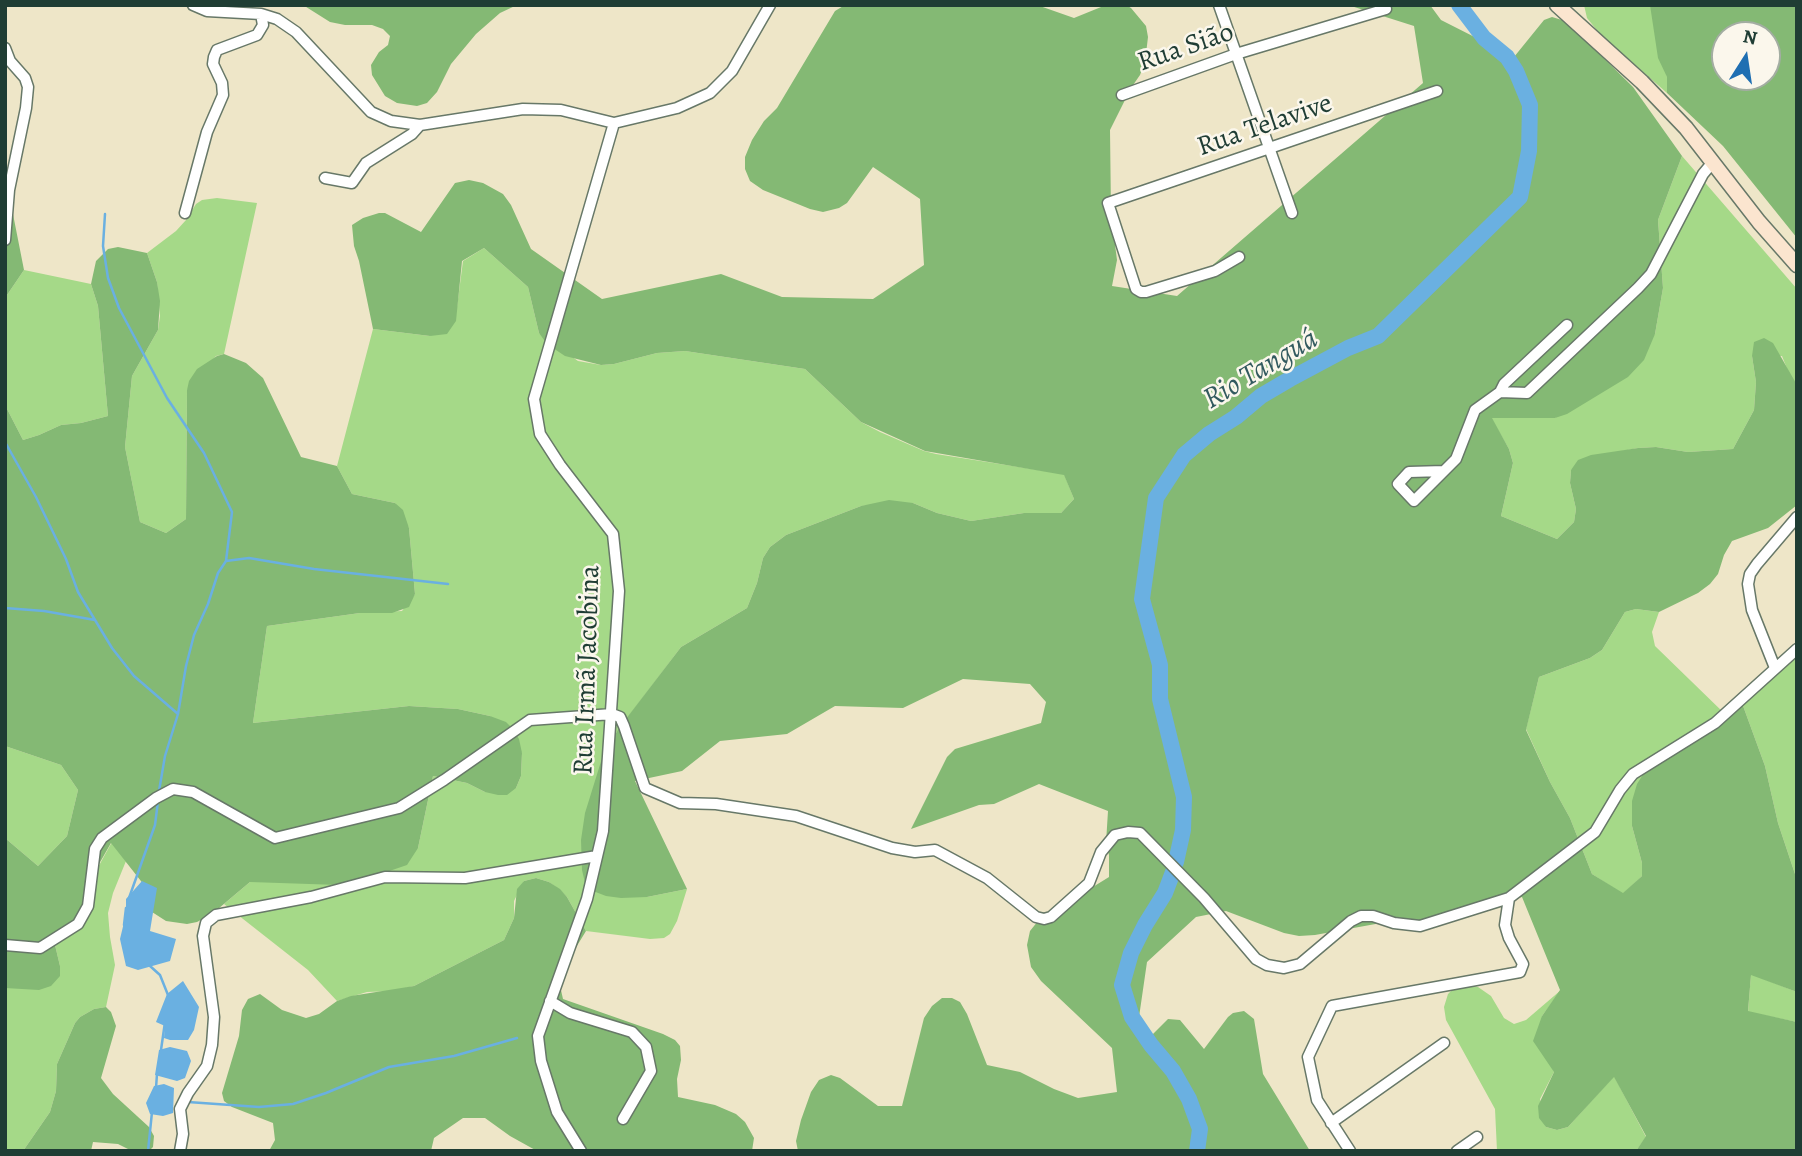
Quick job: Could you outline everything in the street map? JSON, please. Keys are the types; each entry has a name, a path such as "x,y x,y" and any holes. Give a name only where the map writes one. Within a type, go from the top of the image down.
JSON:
{"main road":[{"path":"1557,5 1650,90 1686,128 1759,222 1797,265"}],"street":[{"path":"193,5 207,10 261,14 277,19 296,32 371,112 391,121 419,125 523,109 561,110 614,123 677,108 710,93 732,71 770,5"},
{"path":"1219,5 1292,212"},
{"name":"Rua Sião","path":"1122,95 1237,54 1386,9"},
{"path":"185,213 207,132 223,95 222,83 213,64 214,57 217,50 257,35 263,25 261,14"},
{"path":"5,48 10,61 25,78 28,87 9,190 5,240"},
{"name":"Rua Telavive","path":"1239,257 1215,271 1146,292 1136,289 1108,203 1437,91"},
{"name":"Rua Irmã Jacobina","path":"582,1151 557,1112 541,1061 538,1036 587,899 603,831 619,591 613,534 540,435 534,398 614,123"},
{"path":"324,178 352,183 366,163 412,134 419,125"},
{"path":"1500,392 1527,393 1651,274 1703,174 1713,162"},
{"path":"1444,471 1457,459 1475,410 1500,392 1504,384 1567,325"},
{"path":"1775,668 1752,610 1748,584 1750,574 1757,564 1797,517"},
{"path":"5,945 40,948 78,924 88,906 95,849 102,838 156,798 173,789 193,792 275,838 398,808 444,780 530,720 611,714 620,717 645,788 680,803 716,804 796,816 892,848 915,852 935,850 987,878 1036,917 1044,919 1051,917 1089,883 1101,852 1115,835 1140,833 1204,898 1256,959 1267,965 1284,968 1300,964 1360,916 1373,916 1394,923 1420,926 1509,898 1595,832 1620,790 1633,774 1715,723 1797,649"},
{"path":"180,1151 183,1134 180,1109 207,1066 212,1045 214,1017 203,936 206,923 216,915 311,897 385,877 465,878 597,856"},
{"path":"1350,1151 1317,1100 1308,1057 1332,1006 1520,972 1523,964 1505,925 1509,898"},
{"path":"550,1001 570,1013 632,1032 646,1047 651,1071 623,1119"},
{"path":"1331,1123 1444,1043"},
{"path":"1457,1151 1477,1137"}],"green space":[{"path":"303,5 517,5 500,13 476,34 451,64 437,92 427,103 417,106 397,103 385,96 372,75 371,65 379,52 388,45 390,36 383,29 372,25 330,22"},
{"path":"845,5 1037,5 1074,18 1106,5 1126,5 1131,8 1146,26 1148,37 1145,62 1140,75 1110,130 1111,214 1117,260 1112,286 1177,296 1423,83 1414,26 1348,5 1430,5 1441,20 1514,57 1544,20 1552,17 1573,28 1633,87 1682,156 1658,220 1663,288 1655,334 1644,360 1628,377 1567,414 1555,418 1492,418 1509,449 1513,463 1501,516 1557,539 1574,522 1576,509 1570,483 1571,470 1578,460 1591,455 1638,448 1656,447 1688,452 1733,449 1754,410 1756,382 1752,356 1754,342 1764,338 1773,343 1797,385 1797,505 1768,528 1732,541 1718,574 1698,593 1659,612 1636,609 1625,612 1602,650 1590,658 1539,677 1526,730 1570,818 1592,874 1623,893 1642,876 1642,863 1632,826 1632,801 1637,784 1644,773 1742,703 1765,766 1778,823 1797,880 1797,992 1751,975 1748,1011 1797,1022 1797,1151 1636,1151 1646,1136 1614,1077 1568,1127 1557,1130 1546,1127 1539,1118 1538,1106 1554,1072 1533,1041 1542,1016 1560,990 1522,897 1470,907 1427,924 1381,923 1299,936 1226,911 1196,917 1147,962 1138,1024 1152,1035 1168,1019 1180,1020 1204,1049 1228,1017 1244,1011 1254,1019 1263,1074 1310,1151 798,1151 796,1141 801,1120 811,1092 819,1080 831,1075 840,1078 878,1106 902,1106 924,1018 942,998 952,998 960,1002 987,1065 1020,1072 1078,1098 1117,1092 1112,1048 1041,981 1031,967 1027,945 1030,931 1038,921 1109,877 1106,843 1108,811 1039,784 994,804 979,805 911,829 947,757 955,749 1041,723 1046,702 1030,684 963,679 903,708 835,706 787,734 720,741 682,771 635,781 687,889 647,897 621,898 593,891 585,883 582,870 581,840 585,813 603,755 619,728 681,647 747,608 763,558 770,547 786,535 861,506 889,500 913,503 937,513 971,521 1024,513 1061,513 1074,499 1064,475 925,451 861,422 805,369 685,351 657,353 601,365 565,356 547,344 539,333 528,287 484,248 462,261 456,321 447,334 430,336 373,329 354,246 352,225 363,218 385,213 421,232 455,183 469,180 483,183 503,194 511,205 531,249 602,299 721,274 782,297 873,299 924,265 920,199 873,167 847,203 823,212 763,190 750,181 745,169 745,157 752,140 764,121 777,108 835,11"},
{"path":"1584,5 1659,5 1667,93 1600,34 1587,18"},
{"path":"1650,5 1797,5 1797,238 1723,146 1667,93 1667,77 1658,58"},
{"path":"1682,156 1797,289 1797,385 1782,356 1752,356 1756,382 1754,410 1733,449 1688,452 1656,447 1638,448 1617,452 1571,470 1570,483 1576,509 1574,522 1557,539 1501,516 1513,463 1509,449 1491,418 1555,418 1655,334 1663,288 1658,220"},
{"path":"217,198 257,203 224,354 216,356 187,390 186,519 166,533 140,522 125,447 132,376 158,330 160,316 157,282 147,253 176,231 196,204 202,200"},
{"path":"5,200 11,204 24,270 5,298"},
{"path":"118,247 147,253 160,301 158,330 132,376 125,447 140,522 166,533 186,519 189,381 197,369 224,354 246,363 263,378 301,457 337,466 352,494 395,503 403,510 409,528 415,594 409,607 392,613 360,613 267,626 253,723 409,706 458,709 490,716 506,722 512,728 519,739 522,753 521,776 516,788 507,795 498,795 467,783 433,776 418,848 407,865 357,882 339,885 250,882 212,914 187,924 166,921 152,912 148,890 111,843 95,871 85,903 74,923 55,945 60,976 51,986 39,990 5,988 5,838 38,866 67,836 78,790 61,765 5,746 5,405 23,440 61,425 108,416 98,306 91,284 96,261 108,249"},
{"path":"484,248 528,287 539,333 578,361 614,364 657,353 685,351 805,369 861,422 880,432 936,454 1064,474 1074,499 1061,513 1024,513 971,521 937,513 913,503 861,506 786,535 770,547 763,558 747,608 681,647 607,745 647,897 687,889 670,934 664,938 650,939 586,931 567,897 549,882 536,878 524,881 514,901 514,918 504,940 414,986 393,991 367,992 337,1001 308,970 224,904 250,882 268,882 418,848 433,776 467,783 485,792 516,788 521,776 522,753 490,716 458,709 409,706 253,723 267,626 360,613 402,611 415,594 409,528 395,503 352,494 337,466 373,329 430,336 457,307 463,261"},
{"path":"24,270 91,284 98,306 108,416 61,425 23,440 5,405 5,298"},
{"path":"1636,609 1659,612 1652,632 1655,646 1726,715 1632,826 1642,863 1642,876 1623,894 1592,874 1570,818 1526,729 1539,677 1590,658 1602,650 1625,612"},
{"path":"1797,650 1797,880 1778,823 1765,766 1742,703"},
{"path":"5,746 61,765 78,790 67,836 38,866 5,838"},
{"path":"112,842 126,861 108,913 115,965 106,1007 94,1009 75,1023 57,1064 56,1091 50,1112 23,1151 5,1151 5,988 60,966 55,945"},
{"path":"536,878 560,889 586,931 558,977 563,999 675,1040 680,1046 681,1060 677,1079 678,1097 715,1105 736,1114 745,1122 754,1138 752,1151 537,1151 485,1118 463,1118 434,1138 431,1151 269,1151 275,1140 273,1123 232,1107 224,1101 222,1093 239,1036 242,1010 248,999 260,994 282,1010 306,1018 319,1014 337,1001 351,996 414,986 504,940 514,918 517,889 524,881"},
{"path":"1751,974 1797,992 1797,1022 1748,1012"},
{"path":"1468,985 1478,987 1491,996 1504,1018 1514,1024 1526,1020 1561,990 1542,1016 1554,1072 1540,1099 1546,1127 1557,1130 1568,1127 1614,1076 1646,1137 1636,1151 1497,1151 1495,1109 1446,1020 1444,1007 1448,994 1454,988"},
{"path":"106,1007 116,1026 101,1078 113,1094 149,1127 154,1136 153,1147 149,1151 132,1151 118,1144 93,1142 91,1151 23,1151 50,1112 56,1091 57,1064 75,1023 94,1009"}],"water":[{"path":"142,881 157,888 150,931 176,939 170,961 138,970 126,966 120,939 126,914 126,899"},
{"path":"183,981 199,1007 194,1030 188,1040 170,1040 164,1038 165,1026 156,1022 167,994"},
{"path":"170,1047 187,1051 191,1061 185,1078 177,1081 155,1075 159,1050"},
{"path":"164,1084 174,1088 173,1113 163,1116 150,1114 146,1103 154,1086"}],"waterway":[{"name":"Rio Tanguá","path":"1176,862 1183,830 1184,797 1160,699 1160,665 1142,599 1156,498 1184,455 1261,396 1348,348 1378,336 1520,197 1529,151 1530,105 1507,57 1484,38 1459,5"},
{"path":"105,214 103,246 108,278 119,308 167,398 204,453 232,512 226,561 218,573 194,635 159,791"},
{"path":"5,442 36,497 66,559 78,592 112,648 134,676 178,714"},
{"path":"226,561 249,558 314,569 448,584"},
{"path":"5,608 44,611 95,620"},
{"path":"129,898 155,825 158,801"},
{"name":"Rio Tanguá","path":"1173,872 1165,893 1131,953 1122,985 1132,1017 1173,1071 1189,1099 1200,1129 1197,1151"},
{"path":"124,925 126,908"},
{"path":"150,966 160,975 168,995"},
{"path":"161,1050 165,1022"},
{"path":"188,1102 259,1107 293,1104 389,1067 454,1056 517,1038"},
{"path":"156,1088 157,1074"},
{"path":"148,1151 152,1112"}]}
